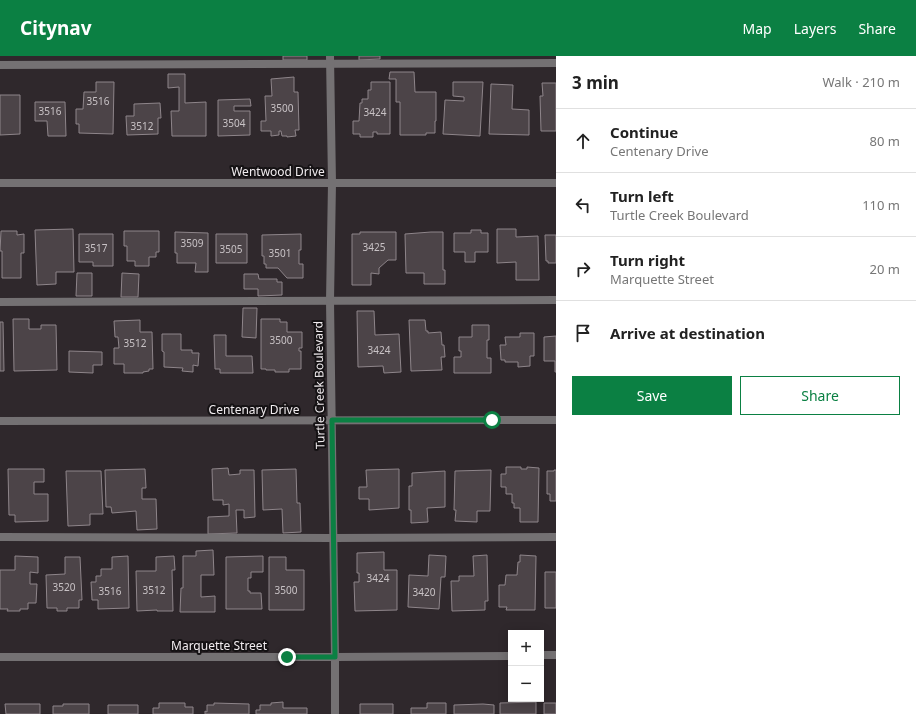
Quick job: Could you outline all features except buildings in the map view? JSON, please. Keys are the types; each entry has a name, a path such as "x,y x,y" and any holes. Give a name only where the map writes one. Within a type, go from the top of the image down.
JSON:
{"street":[{"path":"0,65 330,60 556,63"},
{"name":"Turtle Creek Boulevard","path":"330,60 332,184 330,301 335,714"},
{"name":"Wentwood Drive","path":"0,183 556,183"},
{"path":"0,302 556,300"},
{"name":"Centenary Drive","path":"0,421 556,420"},
{"path":"0,537 556,537"},
{"path":"544,655 556,655"},
{"name":"Marquette Street","path":"0,657 508,656"}],"route":[{"path":"287,657 335,657 332,420 492,420"}]}
